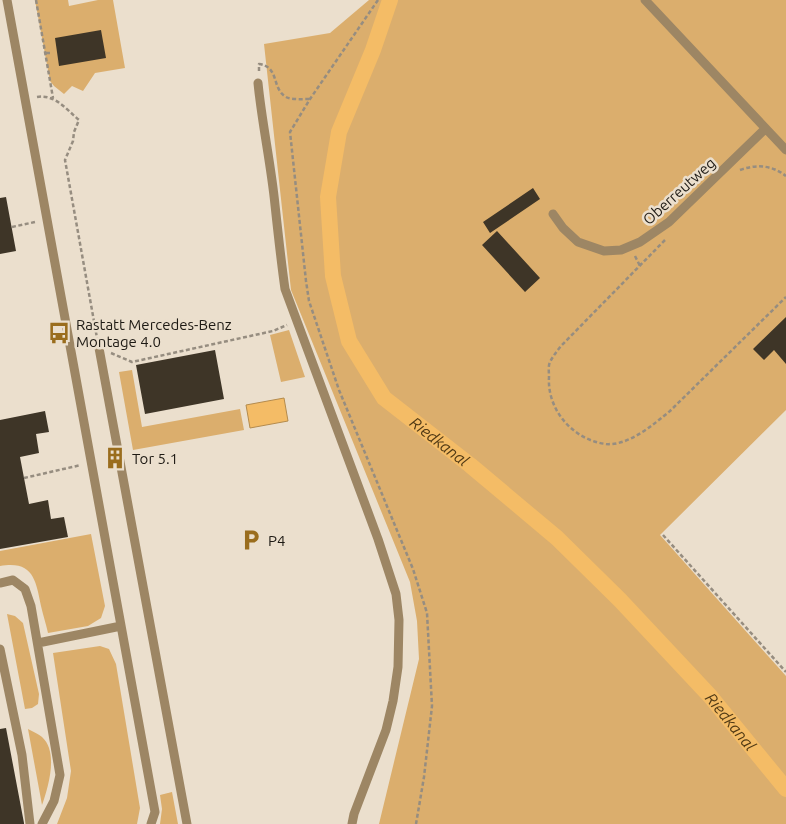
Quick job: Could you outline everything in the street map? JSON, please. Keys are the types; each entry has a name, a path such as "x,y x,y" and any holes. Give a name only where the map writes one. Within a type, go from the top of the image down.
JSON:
{"lane":[{"path":"7,0 155,812 151,824"},
{"path":"645,0 786,150"},
{"path":"258,83 285,289 378,539 396,594 399,620 398,667 393,701 386,730 354,814 352,824"},
{"name":"Oberreutweg","path":"553,214 563,228 578,242 604,251 620,250 640,242 668,222 765,129"},
{"path":"99,348 187,824"},
{"path":"0,583 13,580 25,590 31,606 38,643 60,774 54,801 42,824"},
{"path":"38,643 121,626"},
{"path":"0,649 22,755 30,824"}],"path":[{"path":"36,0 53,98"},
{"path":"378,0 310,99 290,132 306,281 314,315 339,390 413,569 427,613 432,706 416,824"},
{"path":"46,53 51,53"},
{"path":"258,83 259,64 265,65 271,68 280,92 286,98 310,99"},
{"path":"25,100 45,96 53,98 79,120 65,160 99,348 132,362 273,331 314,315"},
{"path":"734,172 751,166 767,166 786,176"},
{"path":"12,226 47,220"},
{"path":"668,238 561,346 549,363 548,384 553,406 567,425 585,437 607,444 628,440 649,428 670,411 786,297"},
{"path":"24,478 92,463"},
{"path":"663,535 786,672"}],"shaded area":[{"path":"35,0 68,0 69,6 98,0 113,0 125,68 95,73 83,91 72,86 64,94 50,81"},
{"path":"369,0 786,0 786,410 660,535 786,676 786,824 379,824 419,659 417,621 410,582 291,290 264,44 330,33"},
{"path":"289,330 305,377 281,382 270,335"},
{"path":"132,370 142,427 240,409 244,430 133,450 119,372"},
{"path":"284,398 288,421 250,428 246,405"},
{"path":"91,534 105,606 101,618 88,626 48,633 35,580 26,569 20,566 0,566 0,551"},
{"path":"7,614 15,616 23,623 39,694 38,704 32,708 25,709"},
{"path":"100,646 109,649 116,664 140,808 137,824 57,824 67,798 71,771 53,653"},
{"path":"28,729 42,737 50,752 51,770 42,805"},
{"path":"172,792 178,824 160,824 162,809 160,795"}],"building":[{"path":"101,30 106,58 59,66 55,38"},
{"path":"533,188 540,199 490,233 483,222"},
{"path":"6,197 16,251 0,254 0,198"},
{"path":"497,231 540,278 525,292 482,245"},
{"path":"786,317 786,364 774,350 764,360 753,349"},
{"path":"215,350 224,399 145,414 136,365"},
{"path":"45,411 49,432 36,434 39,453 20,457 29,504 48,500 51,519 64,517 68,537 0,549 0,420"},
{"path":"6,728 24,824 0,824 0,729"}],"waterway":[{"name":"Riedkanal","path":"390,0 373,50 339,132 328,197 333,276 349,341 384,398 470,465 557,538 620,600 710,696 786,789"}],"place":[{"name":"Rastatt Mercedes-Benz Montage 4.0","path":"59,333"},
{"name":"Tor 5.1","path":"115,458"},
{"name":"P4","path":"251,540"}]}
